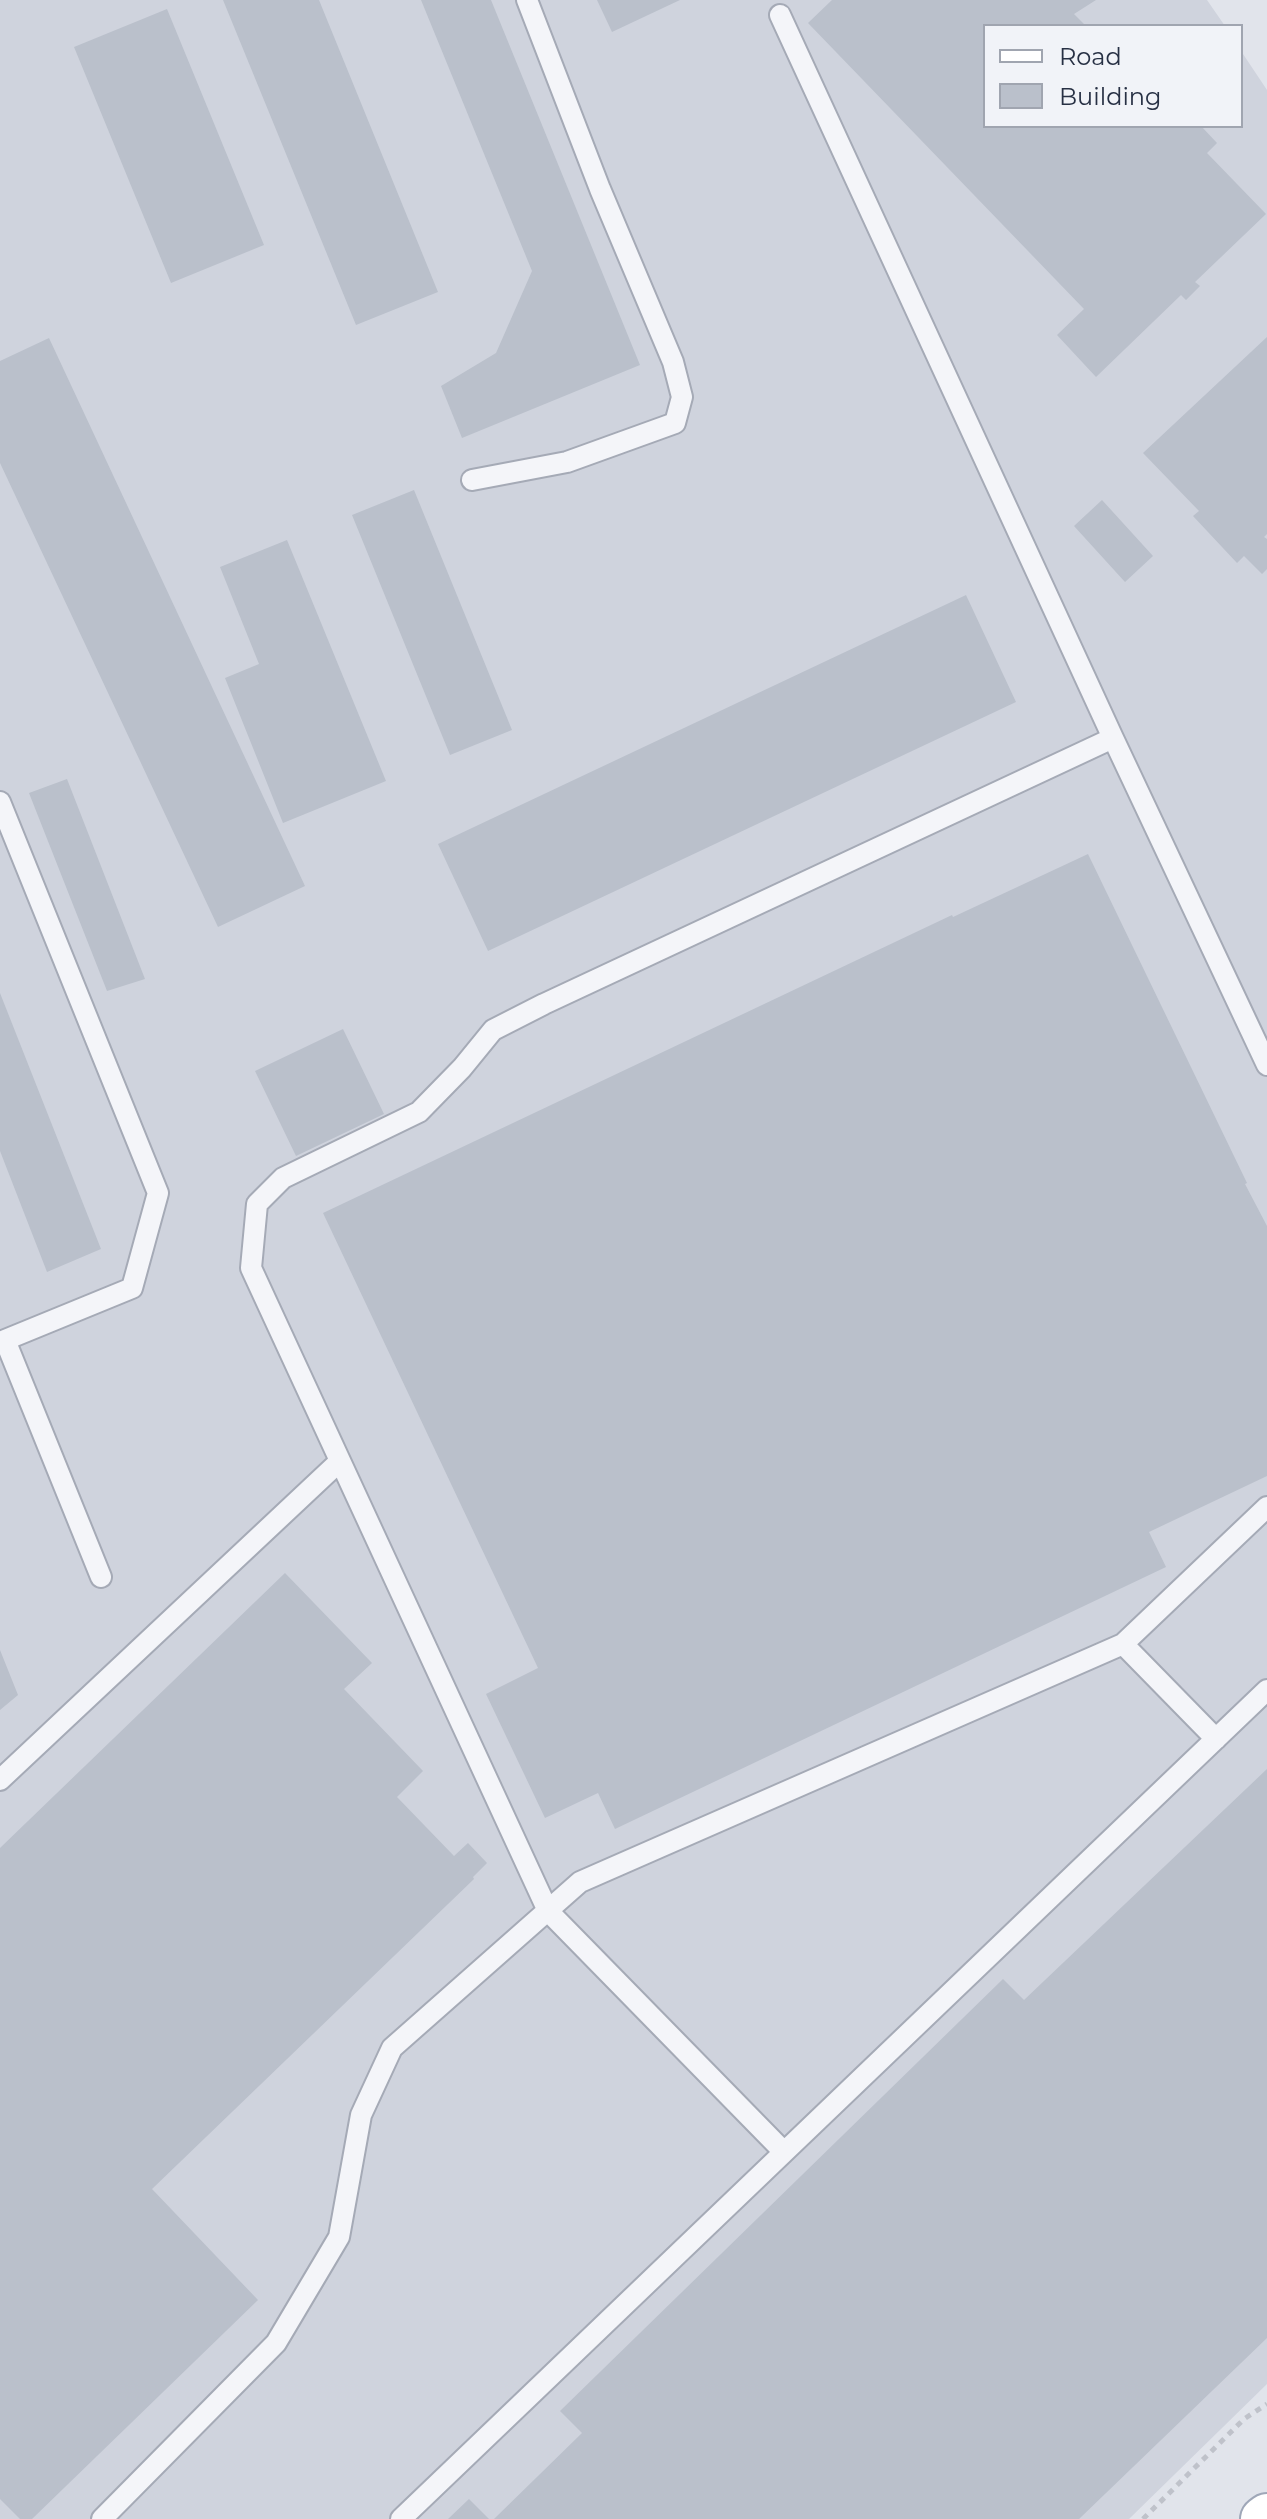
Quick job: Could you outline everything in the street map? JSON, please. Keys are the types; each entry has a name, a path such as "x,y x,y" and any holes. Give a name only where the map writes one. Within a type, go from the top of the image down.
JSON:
{"lane":[{"path":"472,480 567,462 675,423 682,397 673,362 600,189 527,0"},
{"path":"780,15 1267,1065"},
{"path":"784,2152 548,1911 251,1268 257,1204 283,1178 419,1112 462,1068 493,1030 1113,738"},
{"path":"0,802 158,1193 132,1288 5,1340 101,1577"},
{"path":"0,1780 340,1461"},
{"path":"102,2519 276,2343 339,2237 361,2115 392,2048 580,1882 1123,1644 1267,1507"},
{"path":"1123,1644 1216,1739"},
{"path":"401,2519 1267,1690"}],"path":[{"path":"1143,2519 1244,2419 1267,2404"}],"shaded area":[{"path":"0,0 1207,0 1224,24 983,24 983,128 1243,128 1243,54 1267,90 1267,2384 1129,2519 0,2519"}],"building":[{"path":"223,0 319,0 438,292 356,325"},
{"path":"421,0 491,0 640,365 462,438 441,386 496,353 532,271"},
{"path":"597,0 680,0 612,32"},
{"path":"832,0 1096,0 1074,14 1084,24 983,24 983,128 1203,128 1217,143 1207,153 1266,214 1195,282 1200,286 1186,300 1181,295 1096,377 1057,335 1084,309 808,23"},
{"path":"167,9 264,245 171,283 74,47"},
{"path":"1267,337 1267,534 1264,537 1267,539 1267,569 1262,574 1244,556 1237,563 1193,516 1199,511 1143,453"},
{"path":"49,338 305,886 218,927 0,463 0,361"},
{"path":"414,490 512,730 450,755 352,515"},
{"path":"1102,500 1153,556 1125,582 1074,526"},
{"path":"287,540 386,781 283,823 225,678 259,664 220,567"},
{"path":"966,595 1016,702 488,951 438,844"},
{"path":"67,779 145,979 107,991 29,793"},
{"path":"1088,854 1267,1226 1267,1476 1149,1532 1166,1567 615,1829 598,1793 545,1818 486,1694 538,1668 323,1213 952,915"},
{"path":"0,993 101,1249 47,1272 0,1151"},
{"path":"343,1029 384,1114 296,1156 255,1071"},
{"path":"285,1573 372,1663 344,1689 423,1771 397,1797 454,1856 468,1843 487,1863 474,1879 152,2189 258,2300 32,2519 20,2519 0,2499 0,1848"},
{"path":"0,1650 18,1695 0,1710"},
{"path":"1267,1769 1267,2338 1079,2519 494,2519 582,2433 560,2411 1003,1979 1024,2000"},
{"path":"469,2499 489,2519 448,2519"}]}
